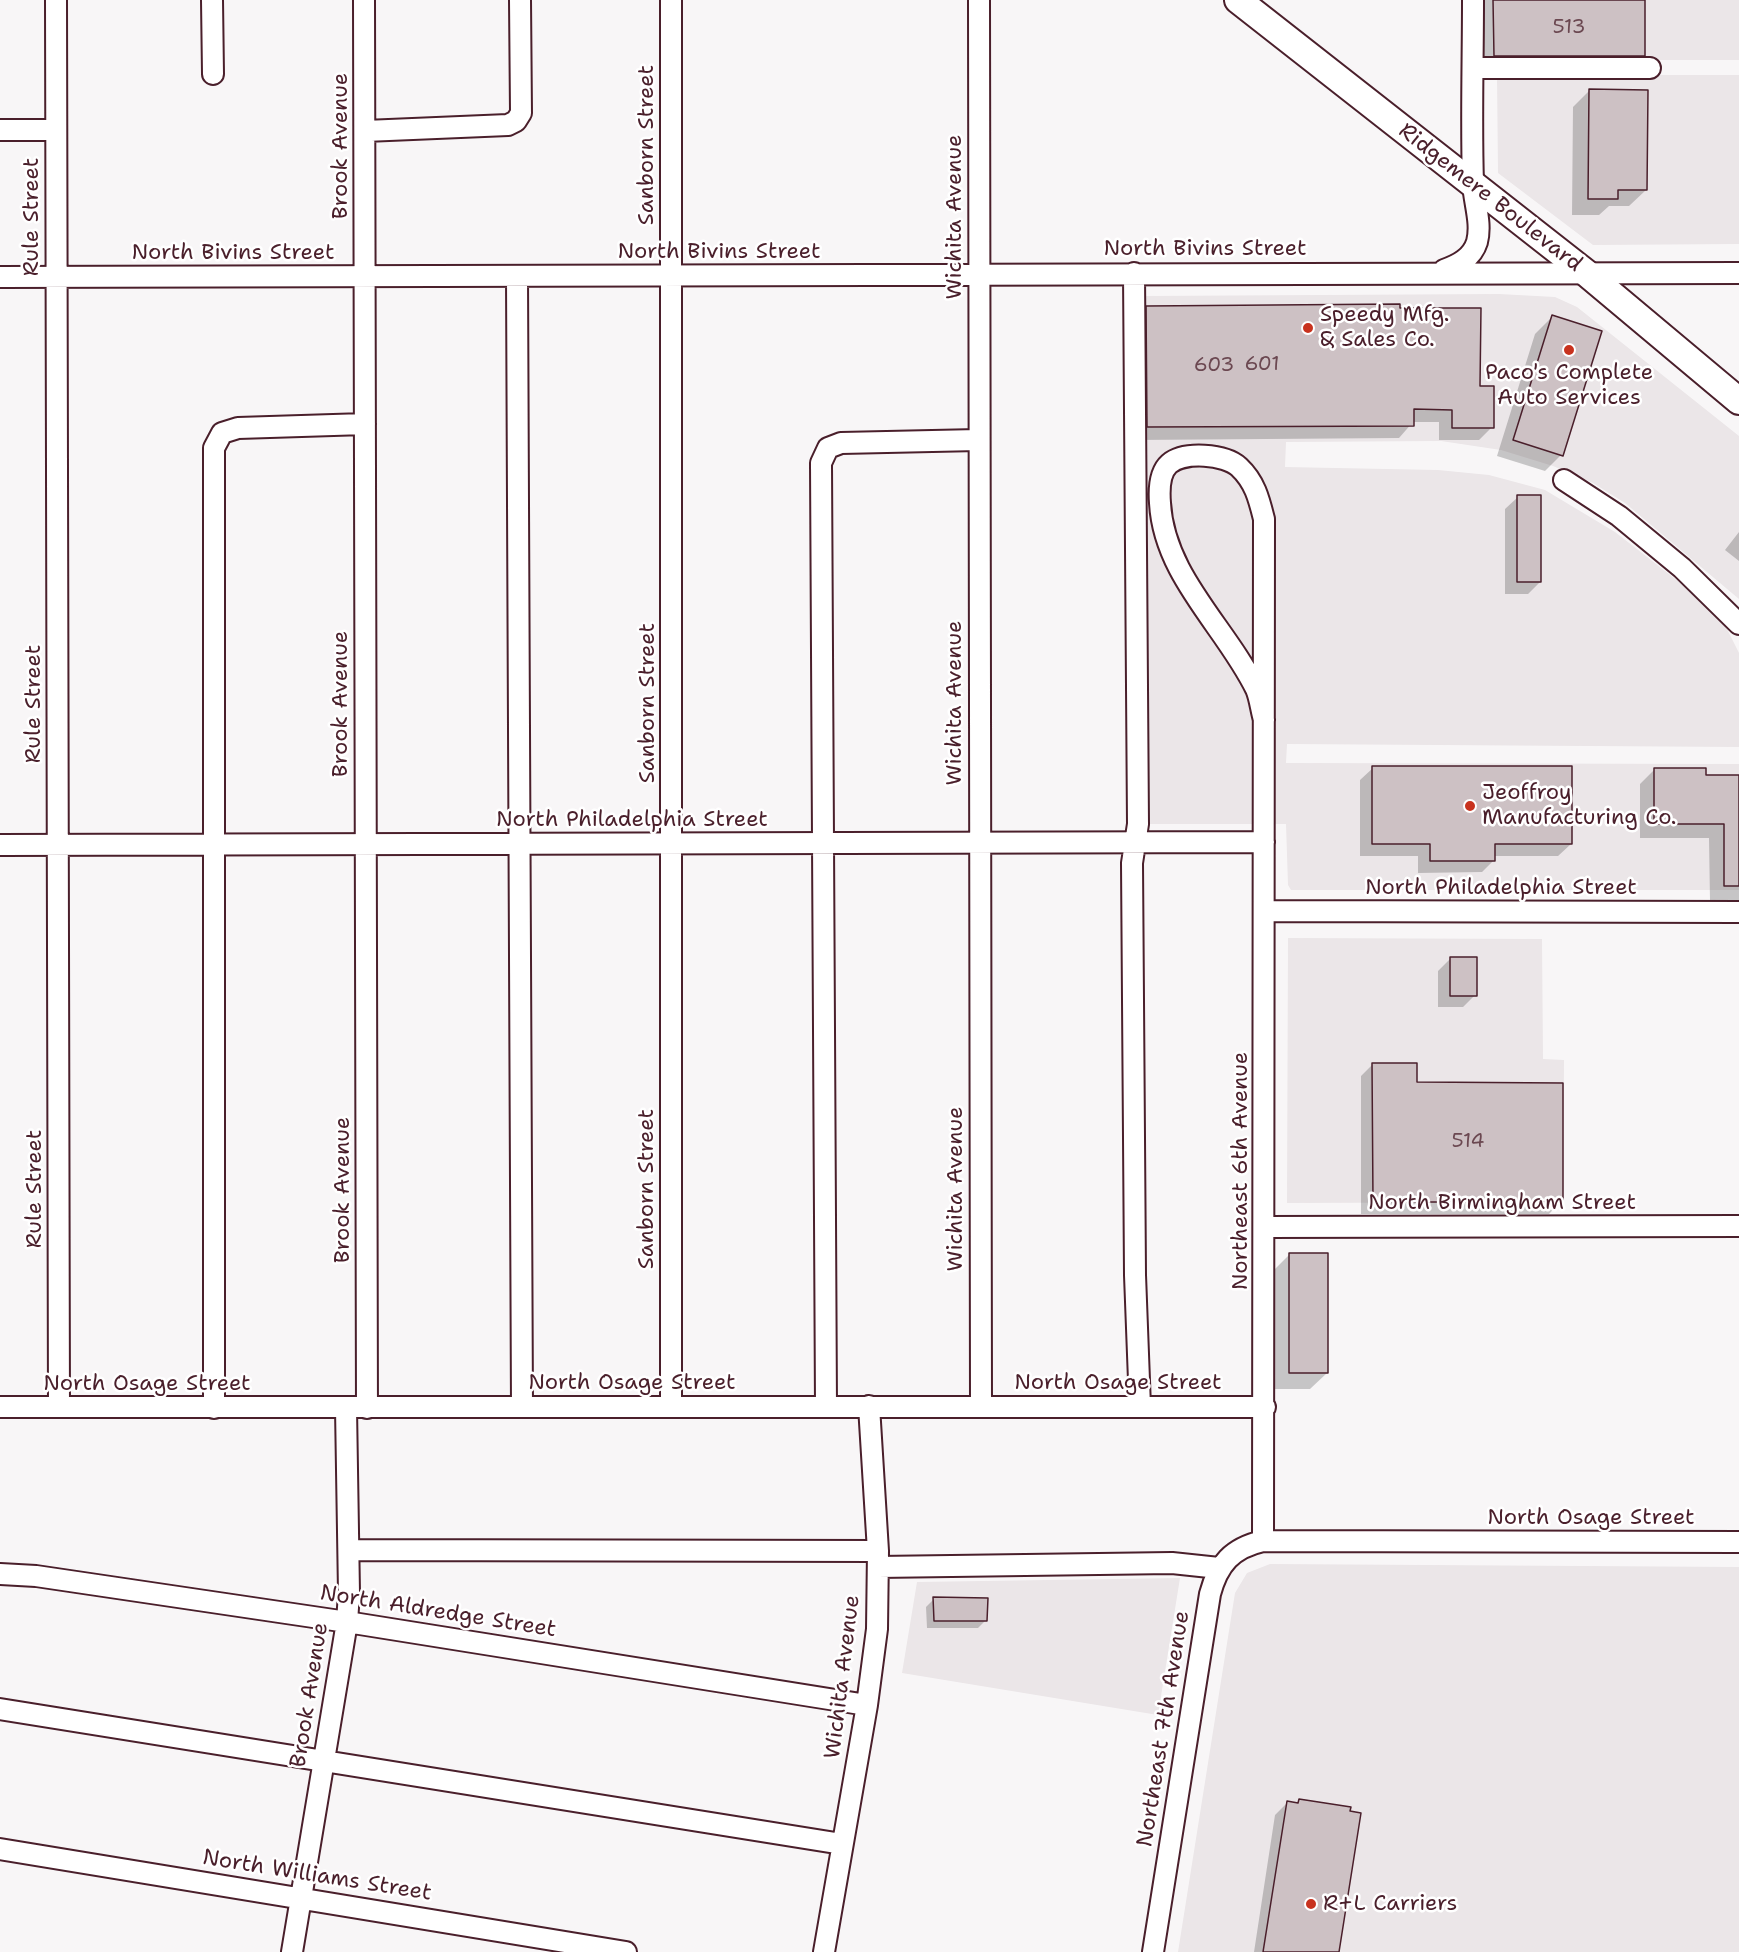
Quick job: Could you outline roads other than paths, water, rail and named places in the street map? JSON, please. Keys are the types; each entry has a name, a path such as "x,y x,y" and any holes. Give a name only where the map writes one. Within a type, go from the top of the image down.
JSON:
{"main road":[{"name":"Ridgemere Boulevard","path":"1238,0 1585,272 1739,401"}],"street":[{"name":"Rule Street","path":"56,0 59,1407"},
{"path":"212,0 213,74"},
{"name":"Brook Avenue","path":"364,0 367,1408"},
{"path":"365,131 508,125 516,121 521,113 520,0"},
{"name":"Sanborn Street","path":"671,0 671,1406"},
{"name":"Wichita Avenue","path":"980,0 978,440 981,1406"},
{"path":"1473,0 1473,186"},
{"path":"1473,68 1650,68"},
{"path":"0,130 56,130"},
{"name":"North Bivins Street","path":"1438,273 1459,264 1469,256 1476,244 1479,230 1473,186"},
{"path":"1134,273 1138,812 1132,875 1135,1252 1140,1407"},
{"name":"North Bivins Street","path":"0,277 1739,273"},
{"path":"517,276 522,1407"},
{"path":"214,1408 214,448 222,434 238,428 365,424"},
{"path":"826,1406 821,463 828,448 841,443 978,440"},
{"path":"1182,457 1221,458 1238,466 1256,488 1264,519 1264,720 1257,691 1183,577 1166,532 1160,505 1160,480 1168,465 1182,457"},
{"path":"1564,480 1619,516 1682,568 1739,624"},
{"name":"Northeast 6th Avenue","path":"1263,1541 1266,1227 1264,720"},
{"name":"North Philadelphia Street","path":"0,845 1264,842"},
{"name":"North Philadelphia Street","path":"1264,911 1739,912"},
{"name":"North Birmingham Street","path":"1266,1227 1739,1226"},
{"name":"Wichita Avenue","path":"824,1952 867,1705 877,1629 878,1559 869,1406"},
{"name":"North Osage Street","path":"0,1407 1265,1407"},
{"name":"Brook Avenue","path":"292,1952 347,1622 349,1550 346,1408"},
{"name":"North Osage Street","path":"1263,1541 1739,1542"},
{"name":"Northeast 7th Avenue","path":"1153,1952 1210,1594 1219,1568 1235,1551 1247,1544 1263,1541"},
{"path":"349,1550 1172,1563 1219,1568"},
{"name":"North Aldredge Street","path":"0,1574 36,1576 347,1622 867,1705"},
{"path":"0,1710 842,1844"},
{"name":"North Williams Street","path":"0,1849 626,1952"}],"place":[{"name":"Speedy Mfg. & Sales Co.","path":"1308,328"},
{"name":"Paco's Complete Auto Services","path":"1569,350"},
{"name":"Jeoffroy Manufacturing Co.","path":"1470,806"},
{"name":"R+L Carriers","path":"1311,1904"}]}
